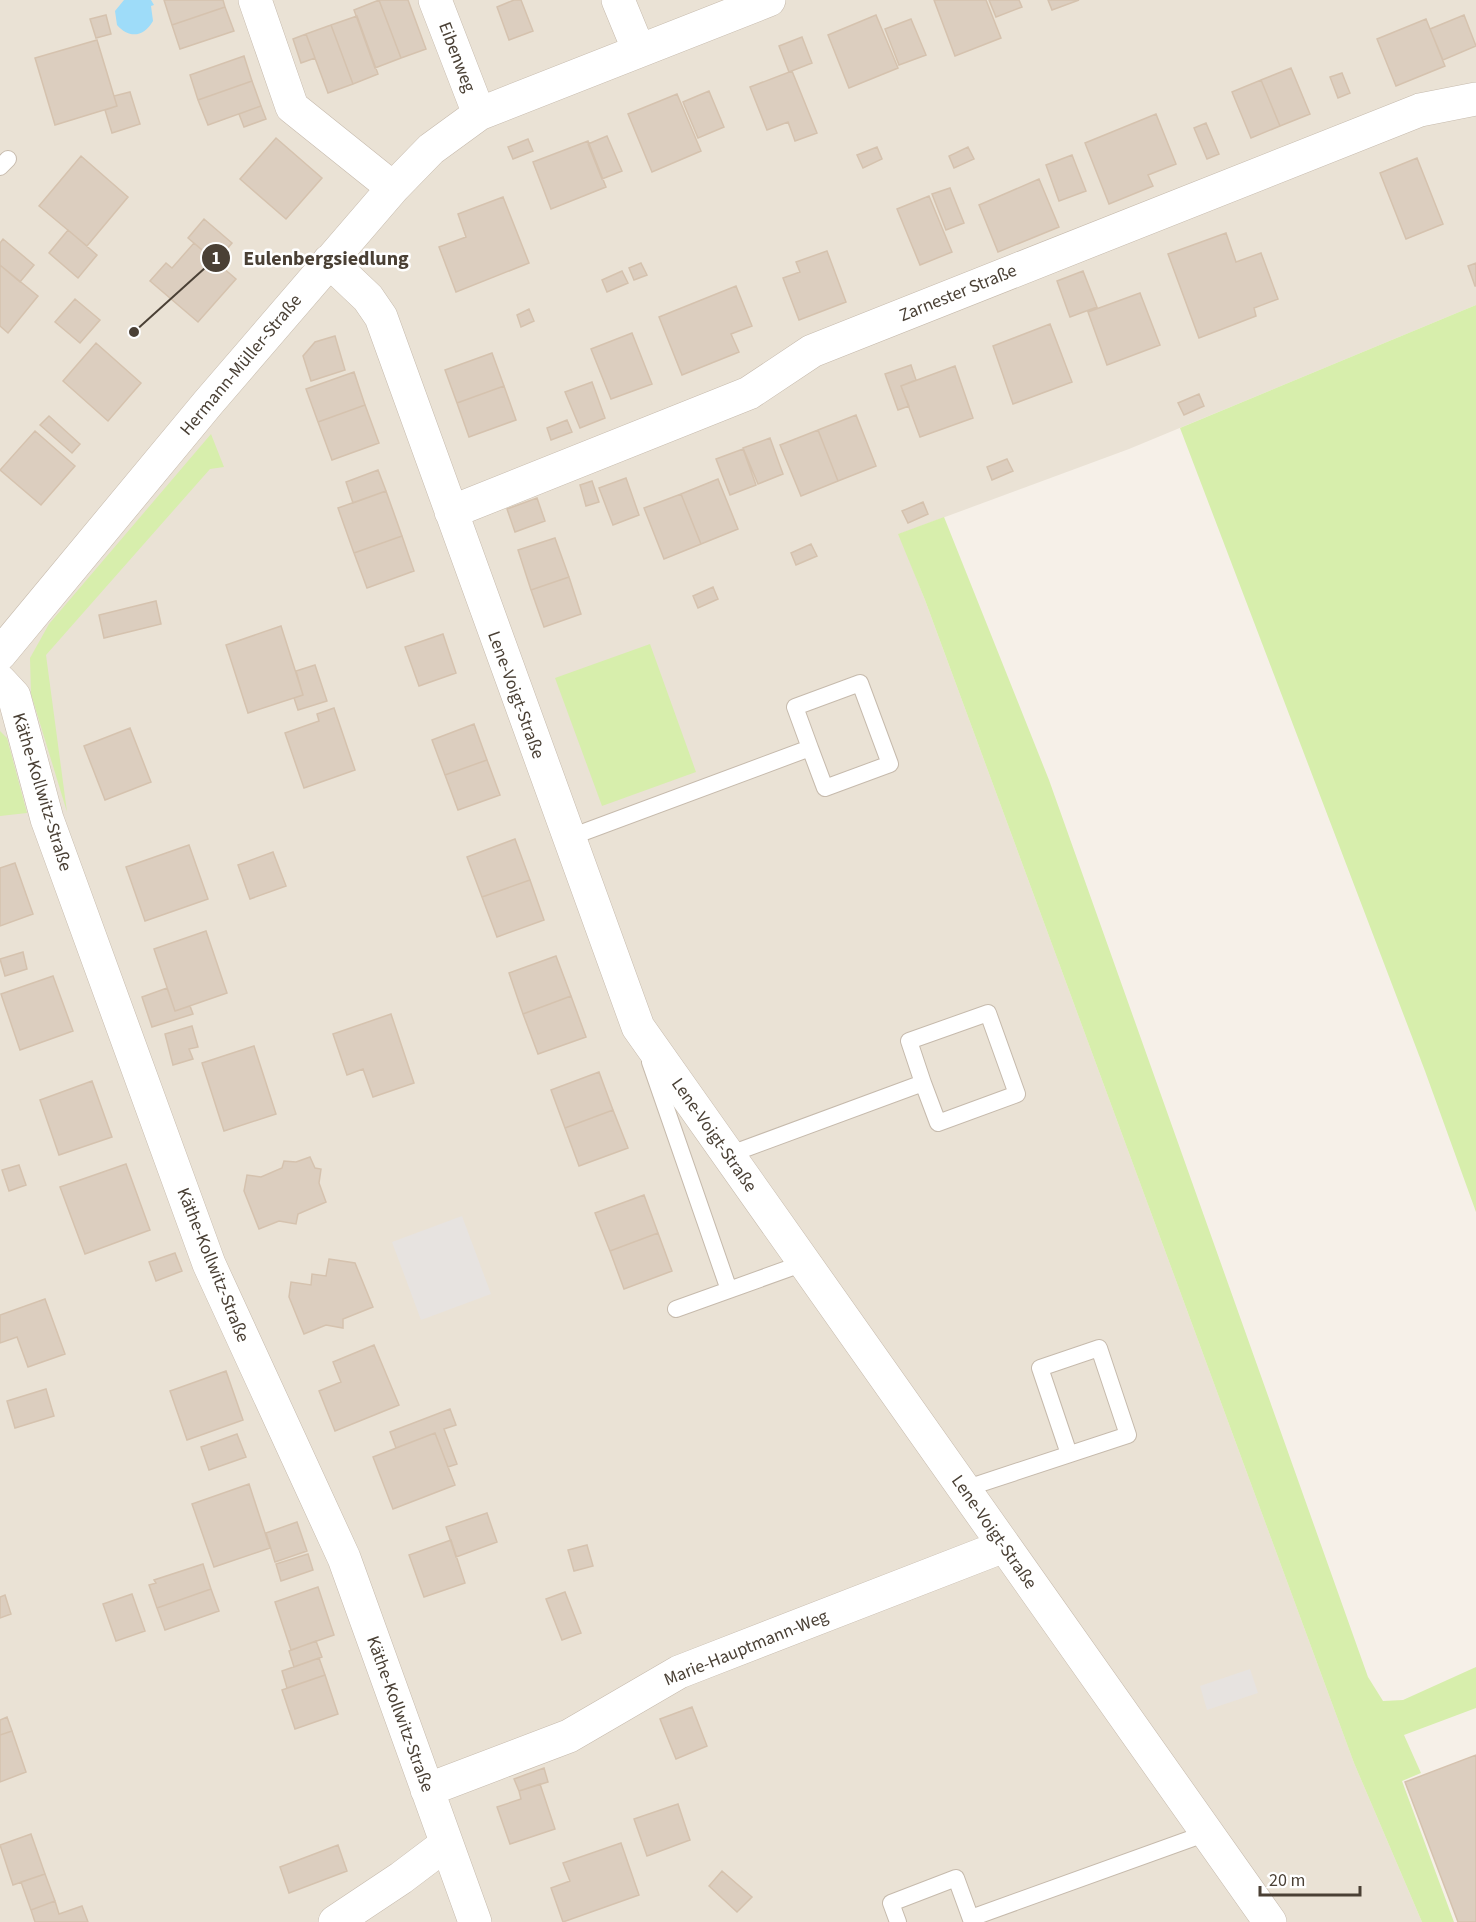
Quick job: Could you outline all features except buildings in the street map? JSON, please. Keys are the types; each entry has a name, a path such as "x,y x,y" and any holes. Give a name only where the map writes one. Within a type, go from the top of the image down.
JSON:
{"street":[{"path":"255,0 292,107 393,188"},
{"name":"Eibenweg","path":"435,0 479,114"},
{"path":"618,0 639,51"},
{"name":"Hermann-Müller-Straße","path":"0,654 208,402 393,188 431,149 479,114 769,0"},
{"name":"Zarnester Straße","path":"451,512 749,393 812,351 1420,110 1476,99"},
{"name":"Lene-Voigt-Straße","path":"329,261 368,298 381,317 638,1027 1270,1922"},
{"name":"Käthe-Kollwitz-Straße","path":"0,681 14,696 46,819 209,1264 344,1558 475,1922"},
{"name":"Marie-Hauptmann-Weg","path":"427,1790 569,1736 679,1672 1004,1546"},
{"path":"335,1922 447,1844"}],"lane":[{"path":"860,683 890,764 825,788 810,748 795,707 860,683"},
{"path":"568,838 810,748"},
{"path":"988,1013 1017,1094 938,1123 923,1083 909,1041 988,1013"},
{"path":"638,1027 729,1290"},
{"path":"728,1155 923,1083"},
{"path":"676,1309 804,1263"},
{"path":"964,1490 1128,1435 1099,1348 1040,1368 1069,1454"},
{"path":"898,1922 891,1903 956,1878 972,1920 1207,1833"}],"shaded area":[{"path":"0,0 1476,0 1476,305 1129,449 899,534 1354,1763 1422,1922 0,1922"},
{"path":"462,1216 491,1294 421,1320 392,1242"},
{"path":"1250,1669 1258,1693 1207,1710 1200,1686"}],"green space":[{"path":"1476,305 1476,1212 1425,1071 1180,428"},
{"path":"211,434 224,467 210,469 46,655 67,812 31,694 30,658 49,624"},
{"path":"944,517 1049,780 1368,1677 1383,1701 1403,1700 1476,1667 1476,1708 1404,1735 1421,1773 1402,1781 1454,1922 1422,1922 1354,1763 925,600 898,534"},
{"path":"650,644 696,772 602,806 555,678"},
{"path":"0,731 7,738 27,813 0,816"}],"water":[{"path":"124,0 151,0 154,5 151,6 153,21 141,33 126,33 117,25 115,11"}],"place":[{"name":"Eulenbergsiedlung","path":"134,332"}]}
